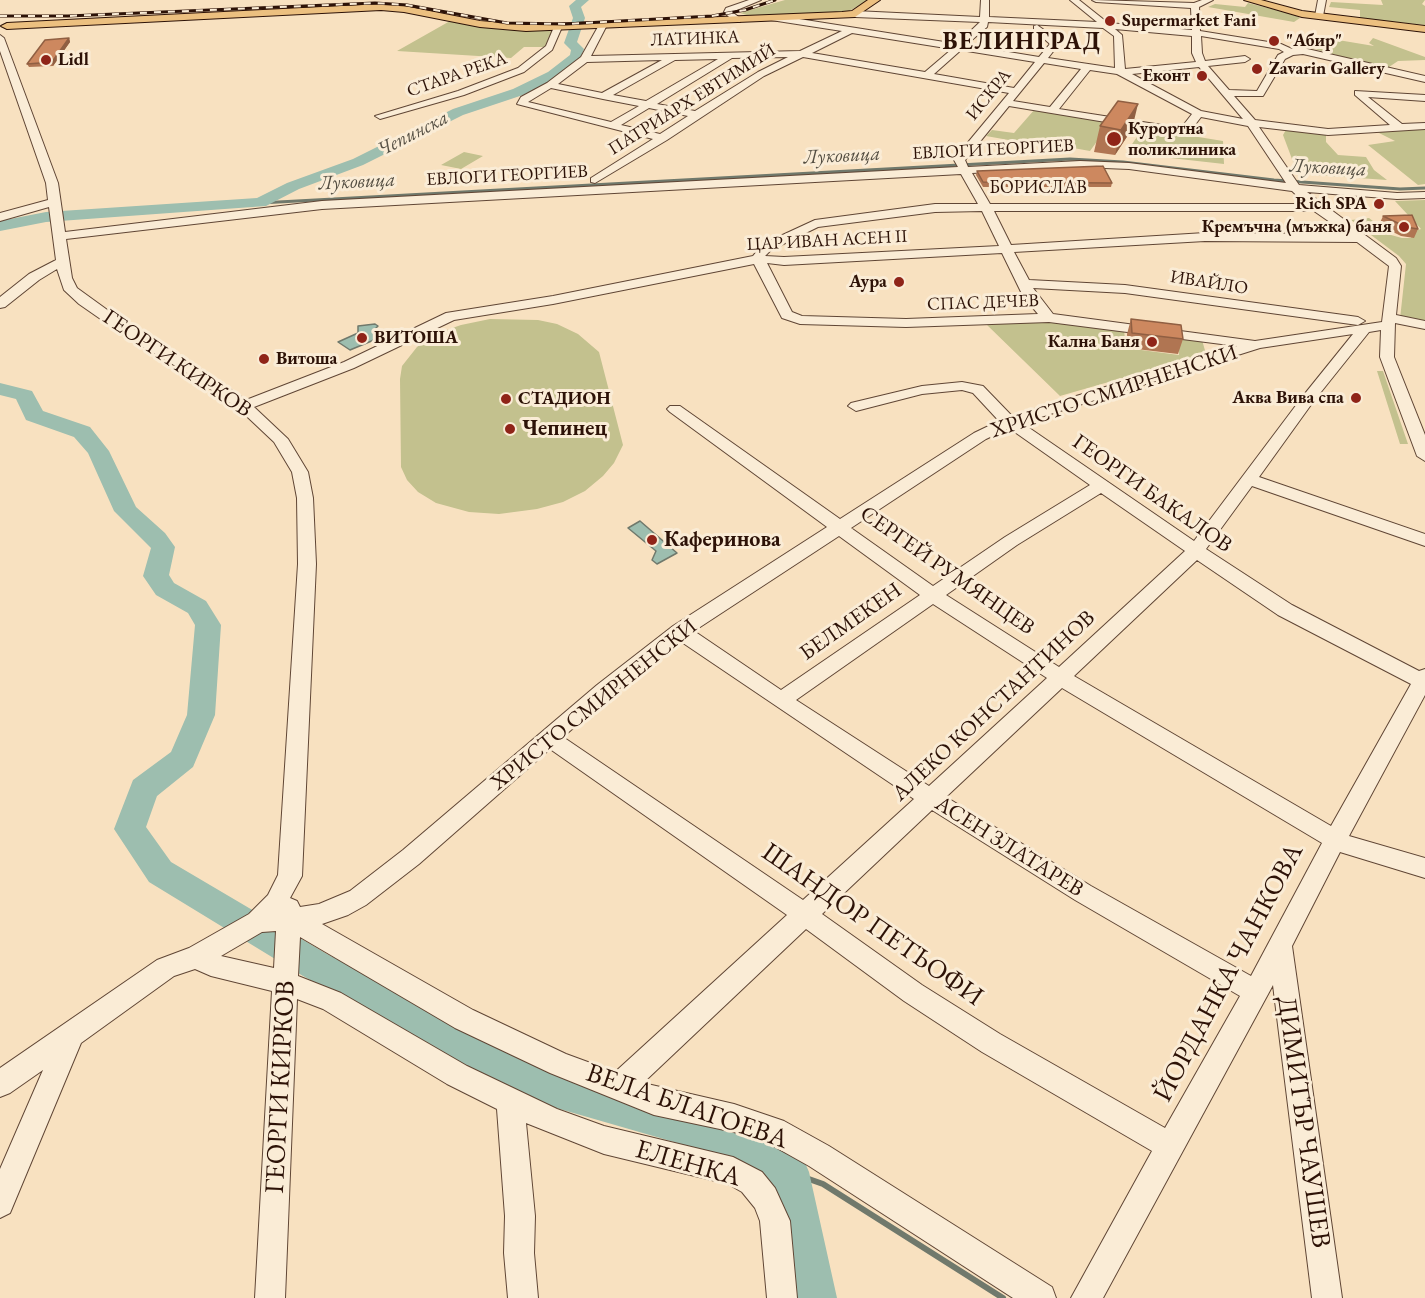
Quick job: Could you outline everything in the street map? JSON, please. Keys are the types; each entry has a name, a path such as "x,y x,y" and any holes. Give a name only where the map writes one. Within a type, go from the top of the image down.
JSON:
{"main road":[{"path":"3,30 38,25 381,7 404,9 495,26 589,26 855,14 875,0"},
{"path":"1249,0 1319,16 1425,28"}],"street":[{"path":"737,20 728,12 729,10 757,0"},
{"path":"1096,0 1195,6 1209,0"},
{"path":"1319,16 1322,0"},
{"path":"927,75 984,25 984,3 996,7"},
{"path":"1074,4 1085,8 1118,35 1120,72"},
{"name":"ПАТРИАРХ ЕВТИМИЙ","path":"595,180 761,74 849,31 891,6"},
{"path":"1195,6 1197,53 1202,64 1251,122 1291,182 1317,207 1362,238 1392,261 1395,266 1388,321 1387,357 1425,456"},
{"path":"855,14 874,17 1104,25 1197,33 1281,52 1294,46 1303,51 1425,79"},
{"path":"774,18 1120,72 1245,59"},
{"path":"603,25 585,59 550,85 524,99 522,104 663,138"},
{"name":"СТАРА РЕКА","path":"380,116 461,93 521,70 549,48 563,26"},
{"name":"ИСКРА","path":"962,165 1006,103 1056,42 1037,28"},
{"name":"ГЕОРГИ КИРКОВ","path":"3,30 52,183 67,284 77,297 244,406 280,440 300,472 305,498 307,564 270,1298"},
{"path":"1228,93 1260,94 1281,52"},
{"path":"612,126 732,54"},
{"name":"ЛАТИНКА","path":"585,59 805,54 1015,92"},
{"path":"603,96 674,56"},
{"path":"1337,59 1345,72"},
{"path":"1053,110 1087,68"},
{"path":"1120,72 1198,113 1328,132 1425,126"},
{"path":"1351,81 1358,93 1399,127"},
{"path":"550,85 698,115"},
{"path":"1358,93 1425,98"},
{"path":"1006,103 1184,132 1198,113"},
{"name":"ЕВЛОГИ ГЕОРГИЕВ","path":"58,230 287,208 1097,155 1397,195 1425,195"},
{"path":"962,165 1023,284 1049,318"},
{"name":"ЕВЛОГИ ГЕОРГИЕВ","path":"470,187 962,165"},
{"name":"ЕВЛОГИ ГЕОРГИЕВ","path":"1291,182 1425,184"},
{"path":"0,216 54,203"},
{"name":"БОРИСЛАВ","path":"758,259 760,253 767,247 798,230 815,224 838,219 934,208 985,206 1317,207"},
{"name":"ЦАР ИВАН АСЕН II","path":"244,406 349,365 451,316 553,300 758,259 784,261 1226,236 1362,238"},
{"name":"СПАС ДЕЧЕВ","path":"758,259 787,315 800,320 906,323 1049,318 1258,345"},
{"path":"0,304 34,277 63,261"},
{"name":"ИВАЙЛО","path":"1023,284 1125,289 1425,326"},
{"name":"ХРИСТО СМИРНЕНСКИ","path":"0,1084 166,968 197,957 258,922 289,925 340,908 358,898 411,857 604,690 680,631 842,528 980,436 1010,422 1136,380 1258,345 1365,328 1388,321"},
{"name":"АЛЕКО КОНСТАНТИНОВ","path":"620,1087 1196,552 1251,480 1308,399 1365,328"},
{"name":"ГЕОРГИ БАКАЛОВ","path":"856,406 922,390 972,387 983,392 1001,416 1196,552 1285,610 1424,679"},
{"name":"СЕРГЕЙ РУМЯНЦЕВ","path":"675,409 933,594 1060,677 1335,840 1425,868"},
{"path":"1251,480 1425,540"},
{"name":"БЕЛМЕКЕН","path":"781,700 1053,513 1101,486"},
{"name":"АСЕН ЗЛАТАРЕВ","path":"680,631 931,798 1083,893 1256,992"},
{"name":"ЙОРДАНКА ЧАНКОВА","path":"1086,1298 1256,992 1335,840 1424,679"},
{"name":"ШАНДОР ПЕТЬОФИ","path":"549,738 804,914 913,993 982,1037 1170,1146"},
{"name":"ГЕОРГИ КИРКОВ","path":"258,922 276,902 290,876"},
{"name":"ВЕЛА БЛАГОЕВА","path":"289,925 464,1019 559,1064 654,1101 734,1118 774,1131 819,1156 1041,1298"},
{"name":"ДИМИТЪР ЧАУШЕВ","path":"1280,946 1327,1298"},
{"name":"ЕЛЕНКА","path":"197,957 225,969 286,973 457,1075 552,1121 604,1140 732,1171 752,1182 765,1198 775,1221 782,1298"},
{"path":"0,1203 72,1033"},
{"path":"510,1102 520,1216 519,1253 523,1298"}],"shaded area":[{"path":"785,0 868,0 846,13 750,16 740,13"},
{"path":"1381,0 1425,0 1422,4 1425,6 1425,25 1360,18 1360,10 1329,7 1331,2 1383,5"},
{"path":"1248,3 1300,18 1294,22 1208,7 1215,4 1245,7"},
{"path":"450,21 511,30 554,29 547,47 524,47 511,58 397,51"},
{"path":"1314,36 1374,46 1369,43 1373,38 1425,57 1425,60 1398,61 1386,69 1304,46"},
{"path":"1035,109 1111,122 1090,151 1034,141 1031,144 986,136 992,130 1014,133"},
{"path":"1425,126 1425,184 1418,185 1368,145 1395,141 1371,129"},
{"path":"1143,128 1223,141 1224,164 1126,153"},
{"path":"1287,128 1326,134 1326,142 1338,155 1366,157 1374,170 1387,180 1300,174 1283,135"},
{"path":"464,152 483,156 461,169 441,165"},
{"path":"1425,200 1425,325 1400,319 1406,264 1399,256 1351,220 1369,218 1391,235 1411,238 1412,232 1421,229 1395,201"},
{"name":"Чепинец","path":"490,319 538,320 557,324 578,334 599,352 623,445 614,463 603,476 585,491 563,502 537,509 499,514 469,512 436,503 418,492 407,480 401,467 400,379 402,366 417,347 435,334 461,325"},
{"path":"1050,321 1124,330 1126,348 1179,355 1178,336 1202,340 1206,354 1060,396 986,324"},
{"name":"ВИТОША","path":"375,324 378,326 376,328 386,335 350,350 338,342 358,333 358,326"},
{"path":"1377,371 1383,371 1408,444 1400,444"},
{"name":"Каферинова","path":"640,521 677,553 657,564 652,560 656,551 628,528"}],"building":[{"name":"Lidl","path":"69,38 52,62 27,64 45,40"},
{"path":"1118,101 1138,104 1121,130 1100,126"},
{"path":"1103,166 1112,183 983,182 977,171"},
{"path":"1412,215 1418,229 1406,227 1383,216"},
{"path":"1131,319 1181,325 1183,339 1132,333"}],"waterway":[{"name":"Чепинска","path":"0,226 46,217 260,203 293,186 358,162 458,112 518,92 553,75 576,57 578,49 570,43 579,18 575,6 583,0"},
{"name":"Луковица","path":"260,203 1070,159 1123,162 1274,180 1400,189 1425,188"},
{"path":"0,389 25,395 34,415 82,432 98,451 126,511 163,547 156,576 165,589 197,607 208,625 201,715 183,759 144,789 130,829 160,872 315,965 538,1086 726,1138 789,1172 816,1298"},
{"path":"789,1172 823,1184 1003,1298"}],"railway":[{"path":"0,16 68,16 375,3 407,5 507,23 566,24 712,16 745,10 775,0"}],"place":[{"name":"Supermarket Fani","path":"1110,21"},
{"name":"\"Абир\"","path":"1274,41"},
{"name":"Lidl","path":"46,60"},
{"name":"Zavarin Gallery","path":"1257,69"},
{"name":"Еконт","path":"1202,76"},
{"name":"Курортна поликлиника","path":"1114,139"},
{"name":"Rich SPA","path":"1379,204"},
{"name":"Кремъчна (мъжка) баня","path":"1404,227"},
{"name":"Аура","path":"899,282"},
{"name":"ВИТОША","path":"362,338"},
{"name":"Кална Баня","path":"1152,342"},
{"name":"Витоша","path":"264,359"},
{"name":"Аква Вива спа","path":"1356,398"},
{"name":"СТАДИОН","path":"506,399"},
{"name":"Чепинец","path":"510,429"},
{"name":"Каферинова","path":"652,540"}],"district":[{"name":"ВЕЛИНГРАД","path":"1022,42"}]}
